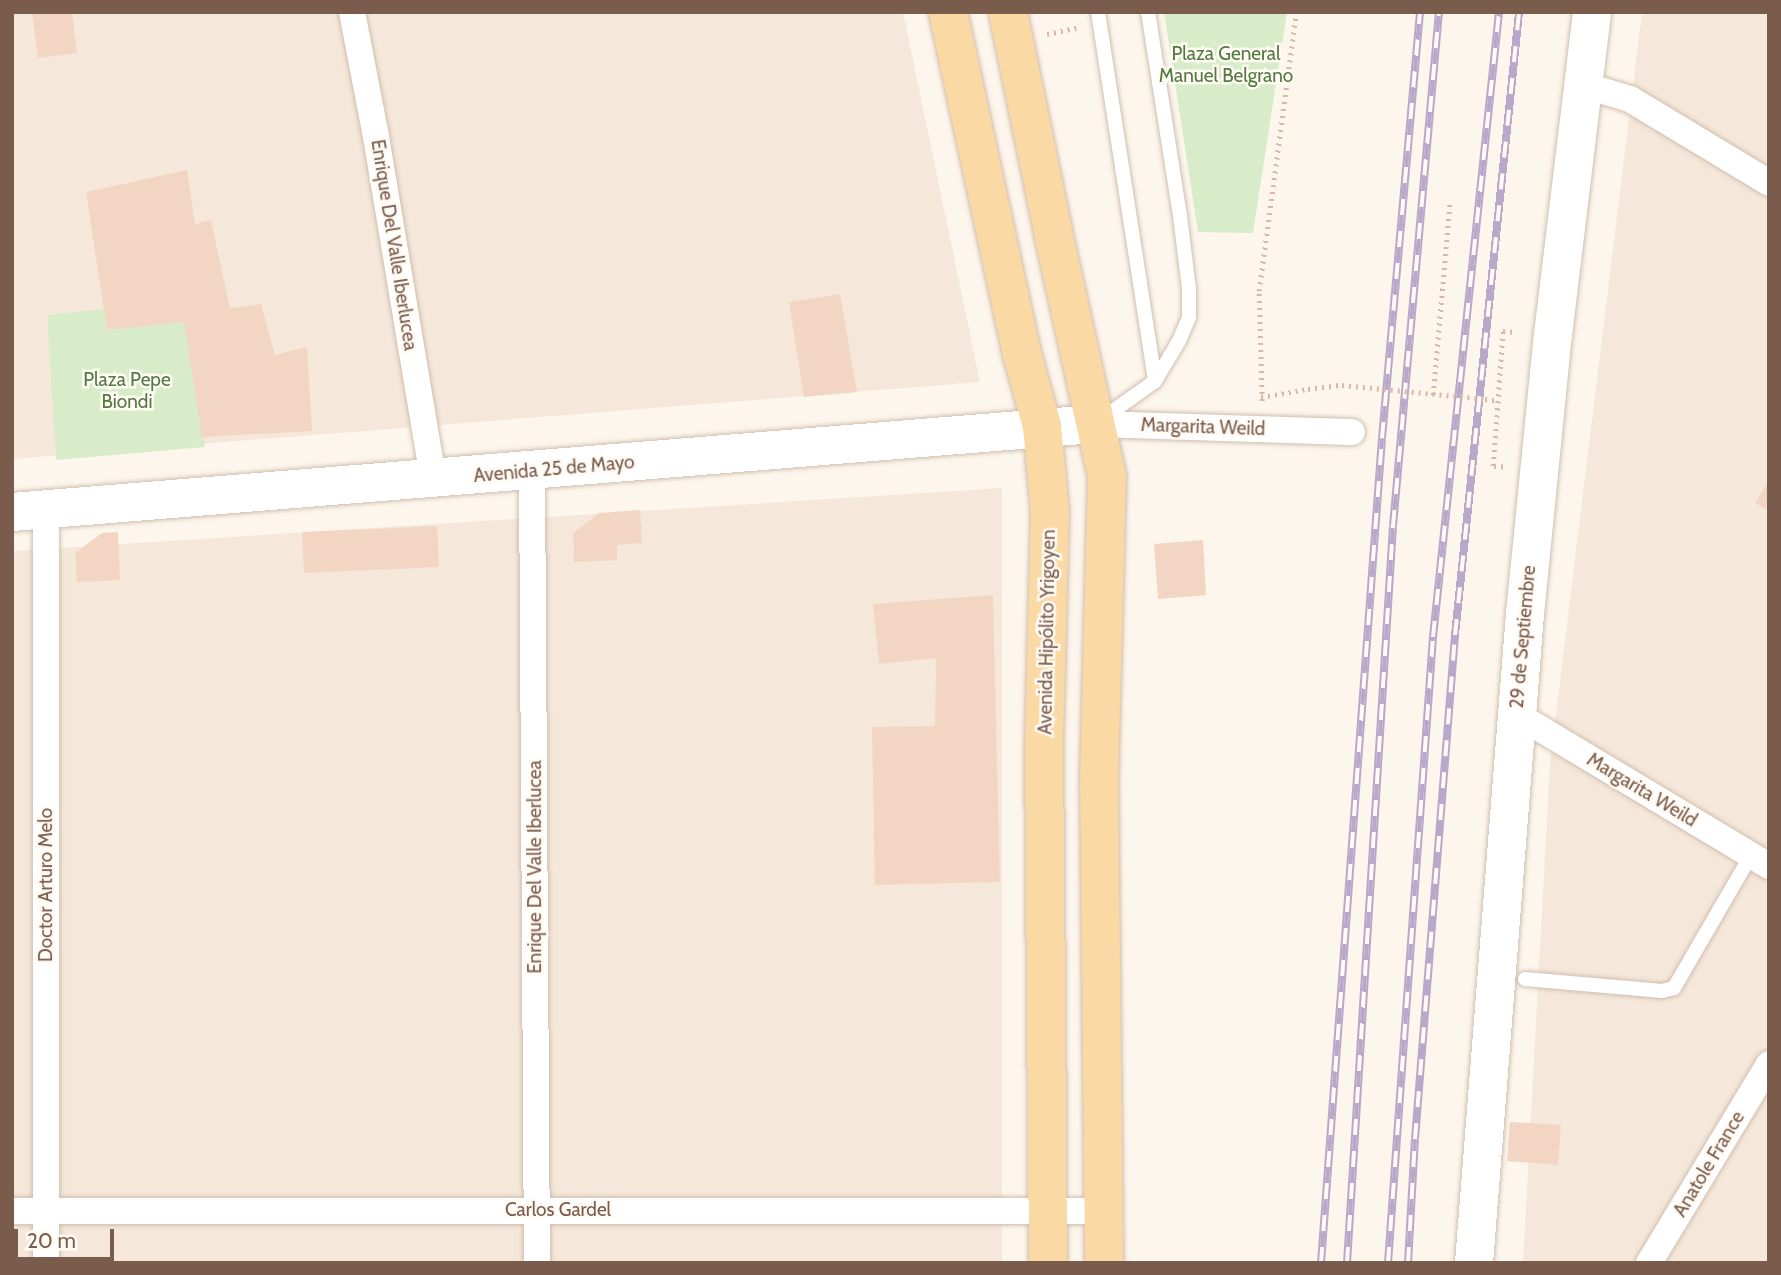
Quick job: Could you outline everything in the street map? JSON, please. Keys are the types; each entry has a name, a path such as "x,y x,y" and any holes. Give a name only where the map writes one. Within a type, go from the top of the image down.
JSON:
{"main road":[{"name":"Avenida Hipólito Yrigoyen","path":"948,12 1022,354 1042,426 1050,513 1044,741 1048,1263"},
{"path":"1008,12 1107,475 1100,774 1104,1263"}],"street":[{"name":"Enrique Del Valle Iberlucea","path":"352,12 375,131 433,478"},
{"name":"29 de Septiembre","path":"1474,1263 1516,714 1553,335 1592,12"},
{"path":"1583,85 1630,99 1769,183"},
{"name":"Avenida 25 de Mayo","path":"29,510 532,471 1042,426 1095,424"},
{"name":"Margarita Weild","path":"1095,424 1352,432"},
{"name":"Enrique Del Valle Iberlucea","path":"532,471 537,1263"},
{"name":"Doctor Arturo Melo","path":"29,510 47,1211 46,1263"},
{"name":"Margarita Weild","path":"1516,714 1760,860"},
{"name":"Anatole France","path":"1650,1263 1769,1064"},
{"name":"Carlos Gardel","path":"12,1211 1103,1211"}],"lane":[{"path":"1098,12 1155,381"},
{"path":"1095,424 1155,381 1179,341 1189,317 1189,289 1148,12"},
{"path":"1525,979 1662,991 1674,988 1760,860"}],"path":[{"path":"1262,429 1259,291 1296,12"},
{"path":"1433,394 1450,200"},
{"path":"1493,466 1503,331"},
{"path":"1261,397 1342,385 1498,401"}],"shaded area":[{"path":"12,12 903,12 980,382 12,459"},
{"path":"1642,12 1769,12 1769,1263 1523,1263 1550,763"},
{"path":"1002,488 1002,1263 12,1263 12,551"}],"green space":[{"name":"Plaza General Manuel Belgrano","path":"1164,12 1287,12 1253,233 1198,232"},
{"name":"Plaza Pepe Biondi","path":"104,309 107,330 184,322 205,447 56,460 47,315"}],"building":[{"path":"32,12 72,12 77,53 38,58"},
{"path":"187,170 195,224 211,220 230,308 261,304 275,355 307,347 312,431 202,437 184,322 107,330 86,192"},
{"path":"840,294 857,392 804,397 789,302"},
{"path":"1769,480 1769,511 1755,503"},
{"path":"640,510 642,543 617,545 617,560 574,562 573,533 599,513"},
{"path":"437,526 439,567 304,573 302,532"},
{"path":"118,532 120,580 77,582 75,553 102,533"},
{"path":"1203,540 1206,595 1158,599 1154,544"},
{"path":"993,595 1000,882 875,885 872,727 935,726 936,658 879,664 873,604"},
{"path":"1510,1122 1561,1125 1558,1165 1507,1161"}],"railway":[{"path":"1321,1263 1382,438 1420,12"},
{"path":"1347,1263 1393,526 1439,12"},
{"path":"1388,1263 1433,637 1499,12"},
{"path":"1408,1263 1415,1139 1455,635 1519,12"}]}
